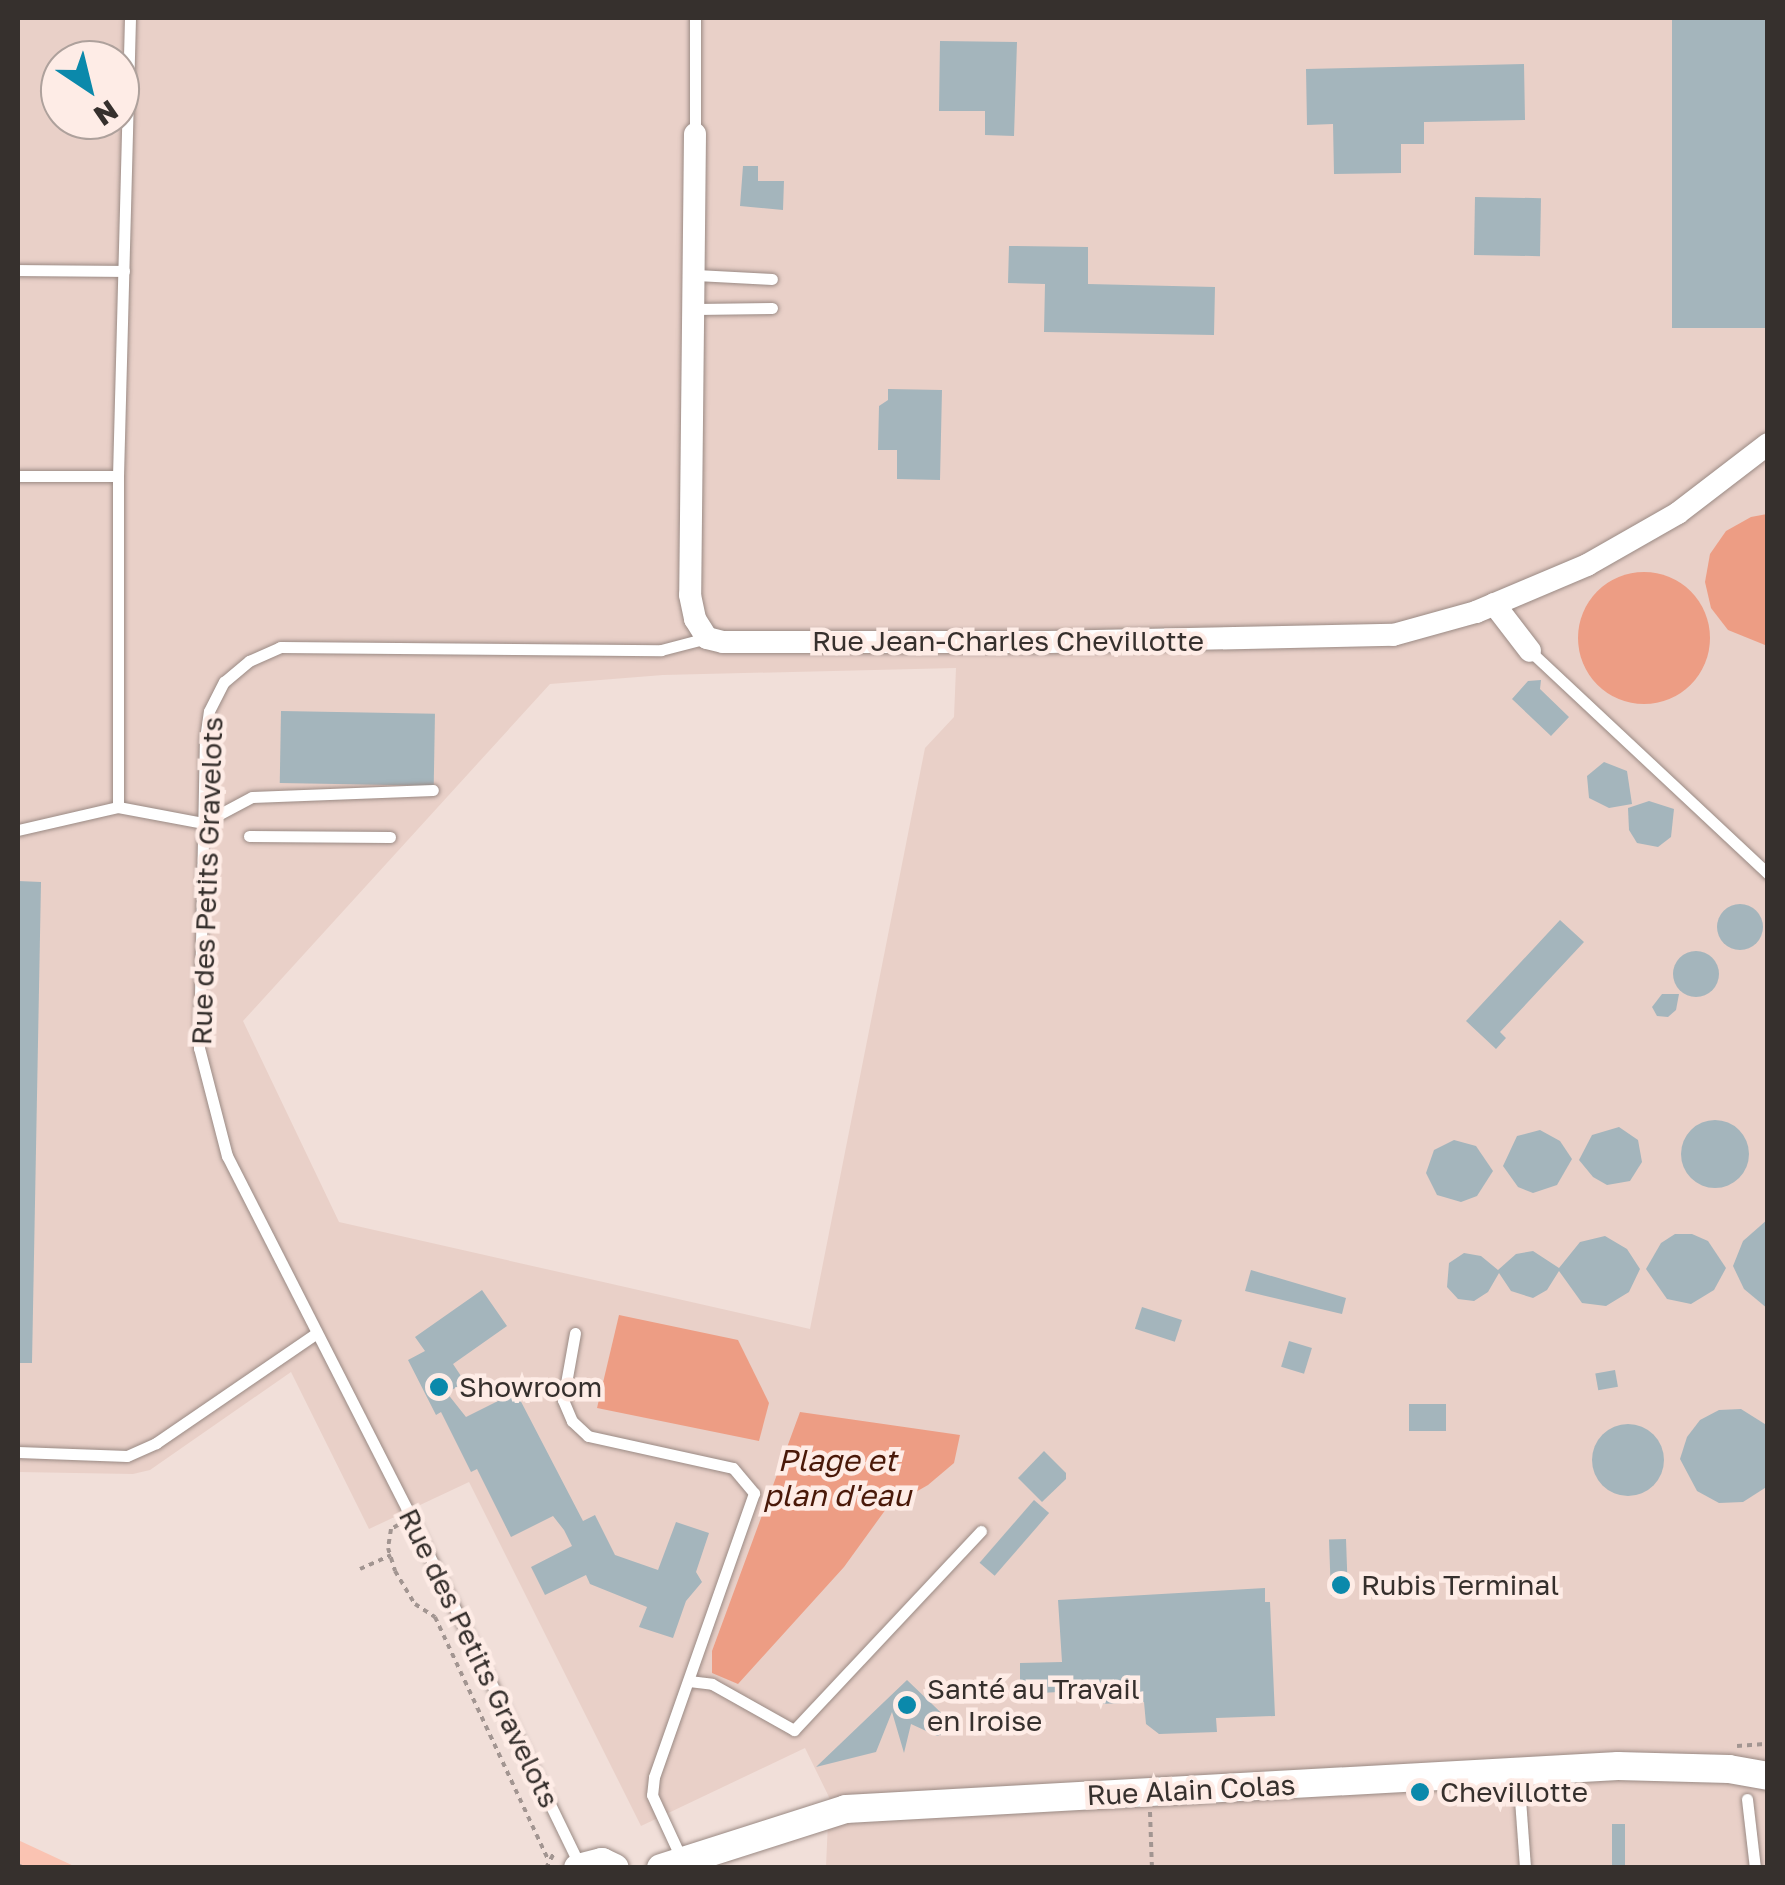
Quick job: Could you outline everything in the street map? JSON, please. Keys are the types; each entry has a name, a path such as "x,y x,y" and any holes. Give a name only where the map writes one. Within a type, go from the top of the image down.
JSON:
{"street":[{"path":"696,134 690,595 694,618 707,638"},
{"name":"Rue Jean-Charles Chevillotte","path":"707,638 722,642 1339,639 1394,635 1494,604 1587,565 1678,513 1768,444"},
{"path":"1494,604 1530,651"},
{"name":"Rue Alain Colas","path":"1729,1769 1768,1764"},
{"name":"Rue Alain Colas","path":"672,1864 728,1854 846,1810 1618,1766 1729,1769 1768,1776"},
{"path":"571,1862 602,1862 615,1868"}],"lane":[{"path":"118,808 118,476 130,18"},
{"path":"694,18 696,134"},
{"path":"18,270 124,271"},
{"path":"696,276 772,279"},
{"path":"696,309 772,308"},
{"path":"18,476 118,476"},
{"name":"Rue des Petits Gravelots","path":"571,1862 411,1518 227,1156 199,1048 202,823 209,711 224,682 265,651 289,646 661,650 707,638"},
{"path":"1530,651 1768,874"},
{"path":"18,830 118,808 202,823 252,797 433,790"},
{"path":"249,836 390,838"},
{"path":"574,1333 563,1400 572,1422 588,1436 733,1468 754,1494 654,1778 652,1795 672,1864"},
{"path":"18,1452 127,1456 156,1442 315,1334"},
{"path":"689,1681 712,1684 794,1730 981,1531"},
{"path":"1518,1772 1525,1868"},
{"path":"1747,1799 1755,1868"}],"path":[{"path":"411,1518 391,1529 390,1555 406,1592 435,1617 548,1859 546,1868"},
{"path":"360,1569 390,1555"},
{"path":"1149,1792 1152,1868"},
{"path":"548,1859 571,1862"}],"shaded area":[{"path":"18,18 1767,18 1767,1867 826,1867 829,1797 805,1748 641,1826 469,1482 369,1529 291,1372 150,1470 133,1474 18,1472","holes":["956,668 954,717 925,748 810,1329 339,1222 243,1021 550,684 663,675"]},
{"path":"18,1840 76,1867 18,1867"}],"water":[{"path":"1767,514 1765,645 1728,630 1711,608 1705,582 1710,554 1726,531 1751,517"},
{"path":"1644,572 1669,577 1691,591 1705,613 1710,638 1705,663 1691,685 1669,699 1644,704 1619,699 1597,685 1583,663 1578,638 1583,613 1597,591 1619,577"},
{"path":"619,1315 738,1340 769,1403 759,1441 597,1408"},
{"name":"Plage et plan d'eau","path":"800,1412 960,1435 954,1463 928,1485 886,1509 844,1567 738,1684 712,1673 712,1651"}],"building":[{"path":"1672,18 1768,18 1768,328 1672,328"},
{"path":"940,41 1017,42 1014,136 985,135 985,111 939,111"},
{"path":"1524,64 1525,120 1424,122 1424,144 1401,144 1401,173 1334,174 1333,124 1307,125 1306,69"},
{"path":"743,166 758,166 758,181 784,181 783,210 740,206"},
{"path":"1475,197 1541,198 1540,256 1474,255"},
{"path":"1009,246 1088,247 1088,284 1215,287 1214,335 1044,332 1045,284 1008,283"},
{"path":"888,389 942,390 940,480 897,479 897,450 878,450 879,406 888,400"},
{"path":"1541,680 1540,689 1569,717 1551,736 1512,699 1528,681"},
{"path":"281,711 435,714 434,786 280,783"},
{"path":"1604,762 1627,771 1632,804 1609,808 1589,798 1587,776"},
{"path":"1649,801 1674,809 1671,837 1658,847 1637,843 1629,830 1628,808"},
{"path":"18,881 41,882 32,1363 18,1363"},
{"path":"1740,904 1756,911 1763,927 1756,943 1740,950 1724,943 1717,927 1724,911"},
{"path":"1560,920 1584,942 1500,1032 1506,1038 1496,1049 1466,1021"},
{"path":"1696,951 1713,957 1719,974 1713,991 1696,997 1679,991 1673,974 1679,957"},
{"path":"1662,994 1679,994 1676,1010 1668,1017 1657,1016 1652,1007"},
{"path":"1715,1120 1739,1130 1749,1154 1739,1178 1715,1188 1691,1178 1681,1154 1691,1130"},
{"path":"1619,1127 1638,1140 1642,1162 1630,1181 1607,1185 1593,1177 1579,1160 1592,1135"},
{"path":"1540,1130 1560,1141 1572,1159 1557,1185 1533,1193 1518,1187 1503,1166 1517,1136"},
{"path":"1454,1140 1476,1146 1493,1171 1477,1196 1461,1202 1437,1195 1426,1173 1434,1150"},
{"path":"1768,1219 1768,1309 1744,1289 1733,1266 1743,1241"},
{"path":"1675,1234 1692,1234 1708,1241 1726,1268 1714,1290 1691,1304 1667,1299 1646,1269 1661,1243"},
{"path":"1605,1236 1627,1249 1640,1269 1629,1292 1606,1306 1582,1303 1559,1271 1547,1290 1533,1298 1511,1291 1499,1273 1488,1292 1474,1301 1458,1299 1447,1287 1449,1263 1464,1253 1481,1256 1498,1270 1516,1254 1533,1251 1559,1268 1580,1242"},
{"path":"1251,1270 1346,1298 1342,1314 1245,1291"},
{"path":"482,1290 507,1326 453,1364 465,1382 447,1393 466,1417 516,1392 583,1521 595,1515 615,1555 658,1570 676,1522 709,1533 696,1572 702,1582 686,1601 673,1638 639,1627 647,1607 590,1584 586,1575 545,1595 531,1567 572,1546 564,1530 553,1516 511,1537 477,1469 471,1472 441,1412 436,1415 408,1360 425,1351 415,1337"},
{"path":"1142,1307 1182,1320 1175,1342 1135,1329"},
{"path":"1289,1341 1312,1348 1304,1374 1281,1367"},
{"path":"1615,1370 1618,1387 1598,1390 1595,1373"},
{"path":"1409,1404 1446,1404 1446,1431 1409,1431"},
{"path":"1741,1409 1768,1426 1768,1486 1743,1502 1719,1503 1697,1491 1680,1459 1687,1437 1700,1420 1719,1410"},
{"path":"1628,1424 1653,1435 1664,1460 1653,1485 1628,1496 1603,1485 1592,1460 1603,1435"},
{"path":"1044,1451 1066,1473 1066,1479 1042,1502 1018,1478"},
{"path":"1034,1500 1049,1513 995,1576 980,1563"},
{"path":"1346,1539 1348,1595 1331,1596 1329,1540"},
{"path":"1265,1588 1265,1602 1270,1602 1275,1716 1216,1718 1217,1732 1159,1734 1146,1724 1144,1702 1100,1704 1098,1690 1020,1694 1020,1663 1062,1662 1058,1600"},
{"name":"Santé au Travail en Iroise","path":"907,1680 957,1728 937,1736 911,1724 904,1753 892,1712 876,1752 816,1767"},
{"path":"1612,1824 1625,1824 1625,1868 1612,1868"}],"place":[{"name":"Showroom","path":"439,1387"},
{"name":"Rubis Terminal","path":"1341,1585"},
{"name":"Santé au Travail en Iroise","path":"907,1705"},
{"name":"Chevillotte","path":"1420,1792"}]}
